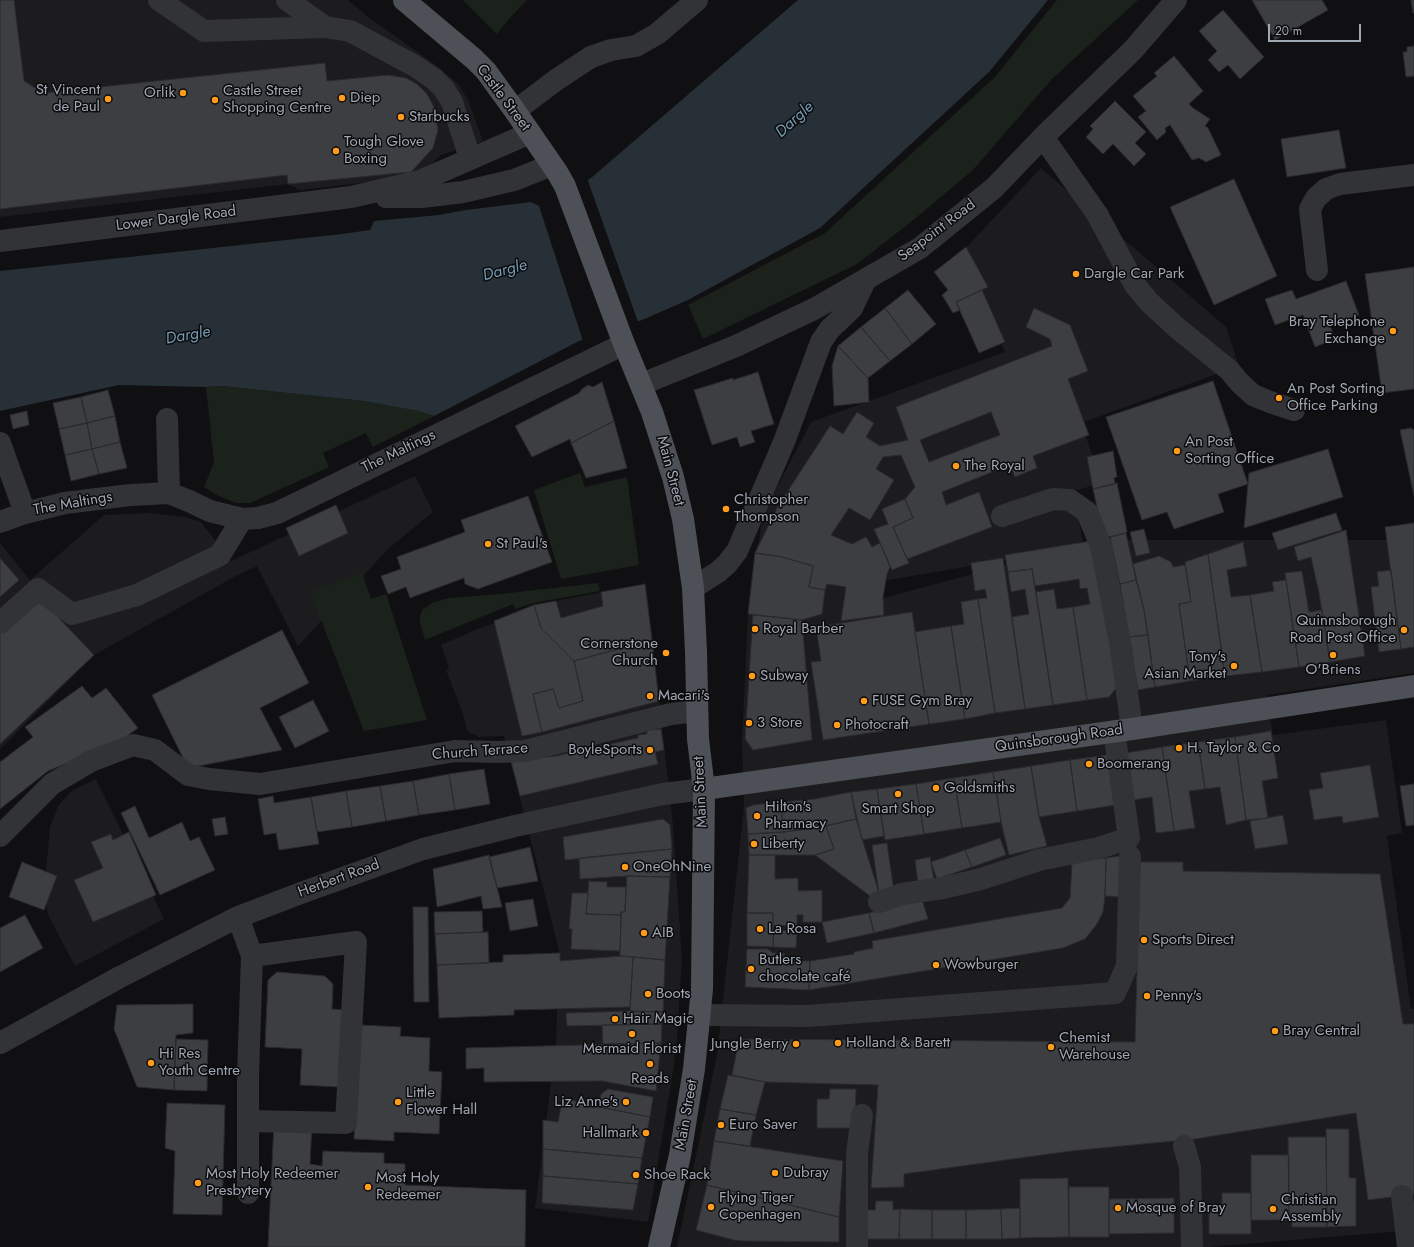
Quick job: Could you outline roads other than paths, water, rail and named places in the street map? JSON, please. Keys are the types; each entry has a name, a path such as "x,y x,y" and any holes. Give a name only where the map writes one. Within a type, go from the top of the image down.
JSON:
{"main road":[{"name":"Castle Street","path":"404,0 474,59 493,80 516,111 558,174 621,336"},
{"name":"Main Street","path":"621,336 642,384 659,430 683,519 692,588 696,652 698,739 704,789 701,1015 680,1155 658,1247"},
{"name":"Quinsborough Road","path":"704,789 1123,730 1414,686"}],"street":[{"path":"160,0 204,31 325,28 350,31 396,55 434,79 444,89 452,102 470,158"},
{"path":"287,0 325,28"},
{"path":"516,111 556,80 591,58 610,50 636,46 657,34 697,0"},
{"name":"Seapoint Road","path":"642,384 736,346 814,309 865,281 925,244 994,188 1043,137 1133,50 1176,0"},
{"name":"Lower Dargle Road","path":"0,241 351,197 420,181 530,133"},
{"path":"1043,137 1097,214 1135,284 1149,302 1176,328 1229,370 1253,395 1294,410"},
{"name":"Lower Dargle Road","path":"351,197 422,197 463,192 514,180 558,174"},
{"path":"1317,270 1310,208 1316,198 1326,189 1340,184 1414,175"},
{"path":"692,588 718,572 727,564 737,551 784,442 821,342 830,329 852,308 865,281"},
{"name":"The Maltings","path":"0,522 25,513 65,503 100,498 169,493 210,511 242,519 258,518 277,513 621,336"},
{"path":"167,418 169,493"},
{"name":"The Maltings","path":"0,443 25,513"},
{"path":"701,1015 808,1016 1115,993 1127,966 1130,847 1123,730 1121,648 1101,546 1087,512 1070,500 1053,499 1002,516"},
{"path":"0,623 38,589 72,614 137,595 220,555 242,519"},
{"name":"Church Terrace","path":"0,836 52,784 91,761 133,745 155,750 188,775 209,779 260,784 455,751 525,751 671,714 697,711"},
{"name":"Herbert Road","path":"0,1044 120,977 238,917 423,849 514,826 663,794 704,789"},
{"path":"879,902 902,894 942,888 981,879 1039,860 1099,848 1130,847"},
{"path":"238,917 252,956 248,1075 248,1193"},
{"path":"248,1122 346,1123 356,942 252,956"},
{"path":"857,1247 857,1154 862,1115"},
{"path":"1184,1146 1190,1167 1192,1247"},
{"path":"1402,1196 1408,1247"}],"water":[{"name":"Dargle","path":"798,0 1048,0 989,72 820,228 688,300 642,320 579,341 434,416 419,411 364,401 222,386 119,385 0,411 0,271 342,234 370,230 374,221 439,215 531,202 539,206 591,178"}],"place":[{"name":"Orlik","path":"183,93"},
{"name":"Diep","path":"342,98"},
{"name":"St Vincent de Paul","path":"108,99"},
{"name":"Castle Street Shopping Centre","path":"215,100"},
{"name":"Starbucks","path":"401,117"},
{"name":"Tough Glove Boxing","path":"336,151"},
{"name":"Dargle Car Park","path":"1076,274"},
{"name":"Bray Telephone Exchange","path":"1393,331"},
{"name":"An Post Sorting Office Parking","path":"1279,398"},
{"name":"An Post Sorting Office","path":"1177,451"},
{"name":"The Royal","path":"956,466"},
{"name":"Christopher Thompson","path":"726,509"},
{"name":"St Paul's","path":"488,544"},
{"name":"Royal Barber","path":"755,629"},
{"name":"Quinnsborough Road Post Office","path":"1404,630"},
{"name":"Cornerstone Church","path":"666,653"},
{"name":"O'Briens","path":"1333,655"},
{"name":"Tony's Asian Market","path":"1234,666"},
{"name":"Subway","path":"752,676"},
{"name":"Macari's","path":"650,696"},
{"name":"FUSE Gym Bray","path":"864,701"},
{"name":"3 Store","path":"749,723"},
{"name":"Photocraft","path":"837,725"},
{"name":"H. Taylor & Co","path":"1179,748"},
{"name":"BoyleSports","path":"650,750"},
{"name":"Boomerang","path":"1089,764"},
{"name":"Goldsmiths","path":"936,788"},
{"name":"Smart Shop","path":"898,794"},
{"name":"Hilton's Pharmacy","path":"757,816"},
{"name":"Liberty","path":"754,844"},
{"name":"OneOhNine","path":"625,867"},
{"name":"La Rosa","path":"760,929"},
{"name":"AIB","path":"644,933"},
{"name":"Sports Direct","path":"1144,940"},
{"name":"Wowburger","path":"936,965"},
{"name":"Butlers chocolate café","path":"751,969"},
{"name":"Boots","path":"648,994"},
{"name":"Penny's","path":"1147,996"},
{"name":"Hair Magic","path":"615,1019"},
{"name":"Bray Central","path":"1275,1031"},
{"name":"Mermaid Florist","path":"632,1034"},
{"name":"Holland & Barett","path":"838,1043"},
{"name":"Jungle Berry","path":"796,1044"},
{"name":"Chemist Warehouse","path":"1051,1047"},
{"name":"Hi Res Youth Centre","path":"151,1063"},
{"name":"Reads","path":"650,1064"},
{"name":"Little Flower Hall","path":"398,1102"},
{"name":"Liz Anne's","path":"626,1102"},
{"name":"Euro Saver","path":"721,1125"},
{"name":"Hallmark","path":"646,1133"},
{"name":"Dubray","path":"775,1173"},
{"name":"Shoe Rack","path":"636,1175"},
{"name":"Most Holy Redeemer Presbytery","path":"198,1183"},
{"name":"Most Holy Redeemer","path":"368,1187"},
{"name":"Flying Tiger Copenhagen","path":"711,1207"},
{"name":"Mosque of Bray","path":"1118,1208"},
{"name":"Christian Assembly","path":"1273,1209"}]}
